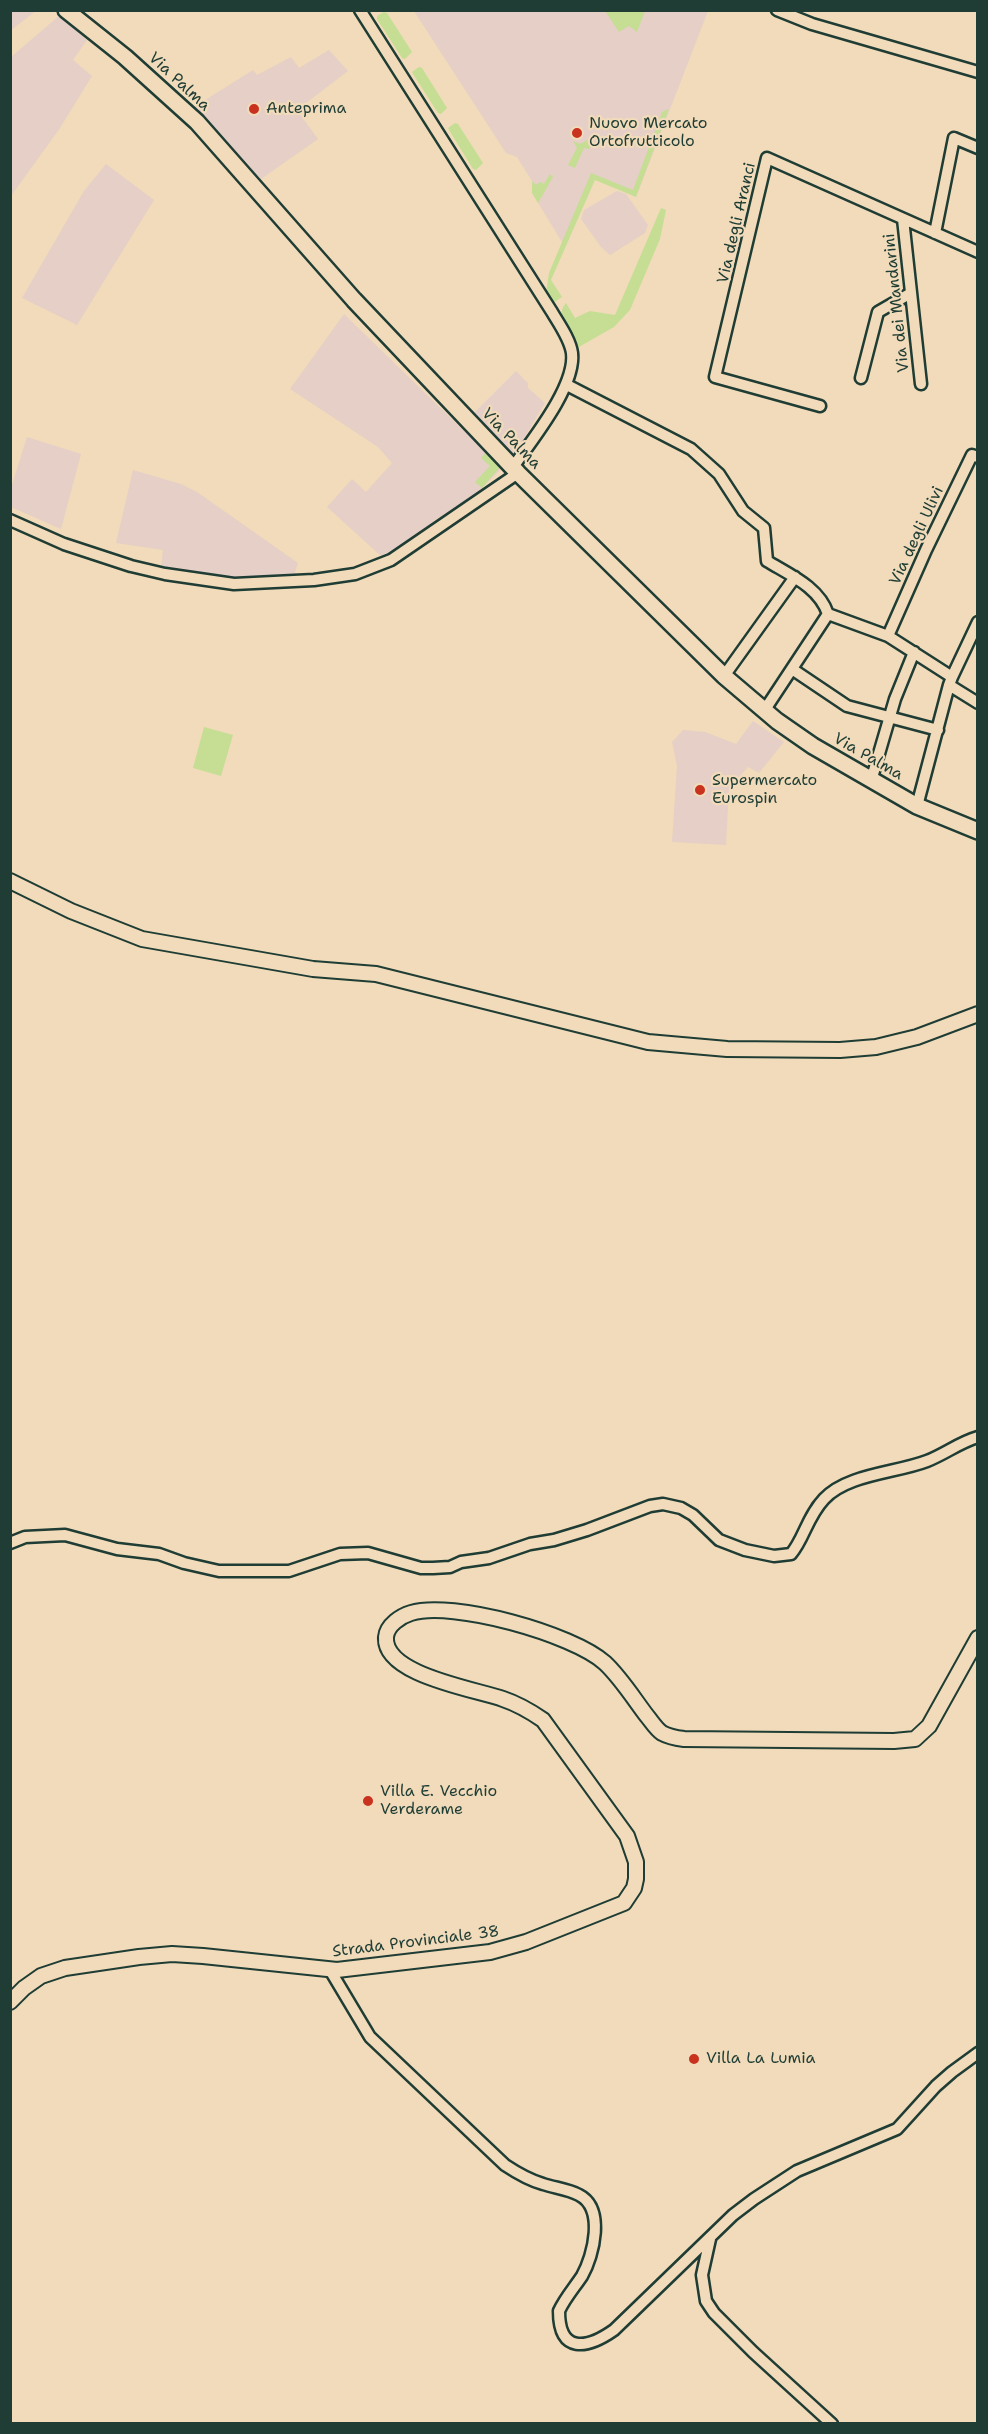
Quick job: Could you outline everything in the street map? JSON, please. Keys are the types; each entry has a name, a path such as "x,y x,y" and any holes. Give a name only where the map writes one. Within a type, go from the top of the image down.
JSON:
{"main road":[{"name":"Via Palma","path":"66,10 125,57 197,122 354,300 516,470 724,676 764,711 813,746 917,806 978,831"}],"street":[{"path":"10,520 64,544 131,566 165,574 234,584 314,580 354,574 391,560 516,470 567,386 572,352 567,338 360,10"},
{"path":"777,10 812,24 978,72"},
{"path":"935,234 954,138 978,147"},
{"name":"Via degli Aranci","path":"820,405 716,377 767,158 978,252"},
{"name":"Via dei Mandarini","path":"903,219 921,384"},
{"path":"861,378 878,312 911,293"},
{"path":"567,386 691,449 719,474 743,511 764,528 767,561 795,577 823,601 828,614 888,636 914,652 978,703"},
{"name":"Via degli Ulivi","path":"888,636 972,454 978,457"},
{"path":"724,676 795,577"},
{"path":"764,711 828,614"},
{"path":"917,806 951,681 978,622"},
{"path":"871,781 889,718 914,652"},
{"path":"792,669 847,706 938,730"},
{"path":"10,881 71,911 142,939 313,969 387,977 648,1042 727,1049 840,1050 876,1047 917,1037 978,1014"},
{"path":"10,1543 25,1537 65,1535 117,1549 159,1554 184,1563 219,1571 289,1570 302,1568 340,1554 368,1552 421,1568 450,1567 461,1562 489,1558 530,1544 554,1540 587,1530 650,1506 672,1504 693,1515 719,1540 745,1551 783,1556 790,1554 797,1547 812,1514 824,1498 837,1488 924,1462 978,1437"},
{"name":"Strada Provinciale 38","path":"10,2002 41,1976 65,1968 139,1957 172,1954 203,1956 330,1970 490,1952 526,1942 624,1903 634,1888 636,1879 636,1862 627,1836 543,1720 526,1708 504,1699 419,1674 399,1663 391,1655 386,1635 391,1625 410,1613 423,1610 492,1617 574,1643 606,1664 660,1732 684,1739 894,1741 915,1738 929,1726 978,1638"},
{"path":"330,1970 370,2037 505,2165 525,2177 580,2195 594,2210 590,2258 583,2274 559,2311 561,2328 569,2340 576,2344 598,2341 614,2330 754,2199 798,2171 897,2129 936,2086 978,2054"},
{"path":"711,2237 702,2275 706,2301 714,2313 753,2352 832,2424"}],"shaded area":[{"path":"11,10 36,10 36,11 11,30"},
{"name":"Nuovo Mercato Ortofrutticolo","path":"414,11 708,11 636,197 595,179 565,247 532,193 532,181 517,157 506,153"},
{"path":"60,15 87,40 73,60 92,76 60,128 11,196 11,57"},
{"path":"329,50 348,71 297,110 318,139 261,179 194,107 253,70 257,75 291,57 299,68"},
{"path":"106,164 154,200 77,325 22,298 84,191"},
{"path":"617,191 626,194 648,225 645,233 610,255 601,247 581,219 584,210"},
{"path":"344,314 501,464 500,470 482,488 456,509 433,521 433,525 416,537 382,557 327,507 352,479 366,492 392,463 378,447 290,389"},
{"path":"516,371 528,383 528,388 545,403 514,455 472,415"},
{"path":"27,437 81,454 61,529 11,507 11,488"},
{"path":"133,470 181,484 197,492 298,563 294,576 210,577 161,567 163,550 116,543"},
{"path":"753,721 784,742 759,773 748,767 729,788 726,845 672,842 677,766 672,742 683,730 705,732 736,744"}],"green space":[{"path":"605,11 645,11 637,32 629,26 619,32"},
{"path":"384,12 387,13 412,52 405,59 402,58 377,19 377,16"},
{"path":"419,67 422,68 447,108 441,114 438,113 412,72"},
{"path":"669,109 636,197 595,180 551,280 562,297 553,303 546,293 549,273 591,173 633,190 662,112"},
{"path":"455,123 458,124 483,163 476,170 473,169 448,128"},
{"path":"595,136 589,149 584,148 575,168 568,165 577,148 573,141 580,144"},
{"path":"550,174 553,177 538,203 532,193 532,181 536,185 540,182 544,184"},
{"path":"661,208 666,210 660,239 630,310 614,327 577,348 562,319 566,303 575,318 590,311 615,315"},
{"path":"488,450 502,465 482,488 475,482 490,466 481,458"},
{"path":"204,727 233,735 221,776 193,768"}],"place":[{"name":"Anteprima","path":"254,109"},
{"name":"Nuovo Mercato Ortofrutticolo","path":"577,133"},
{"name":"Supermercato Eurospin","path":"700,790"},
{"name":"Villa E. Vecchio Verderame","path":"368,1801"},
{"name":"Villa La Lumia","path":"694,2059"}]}
